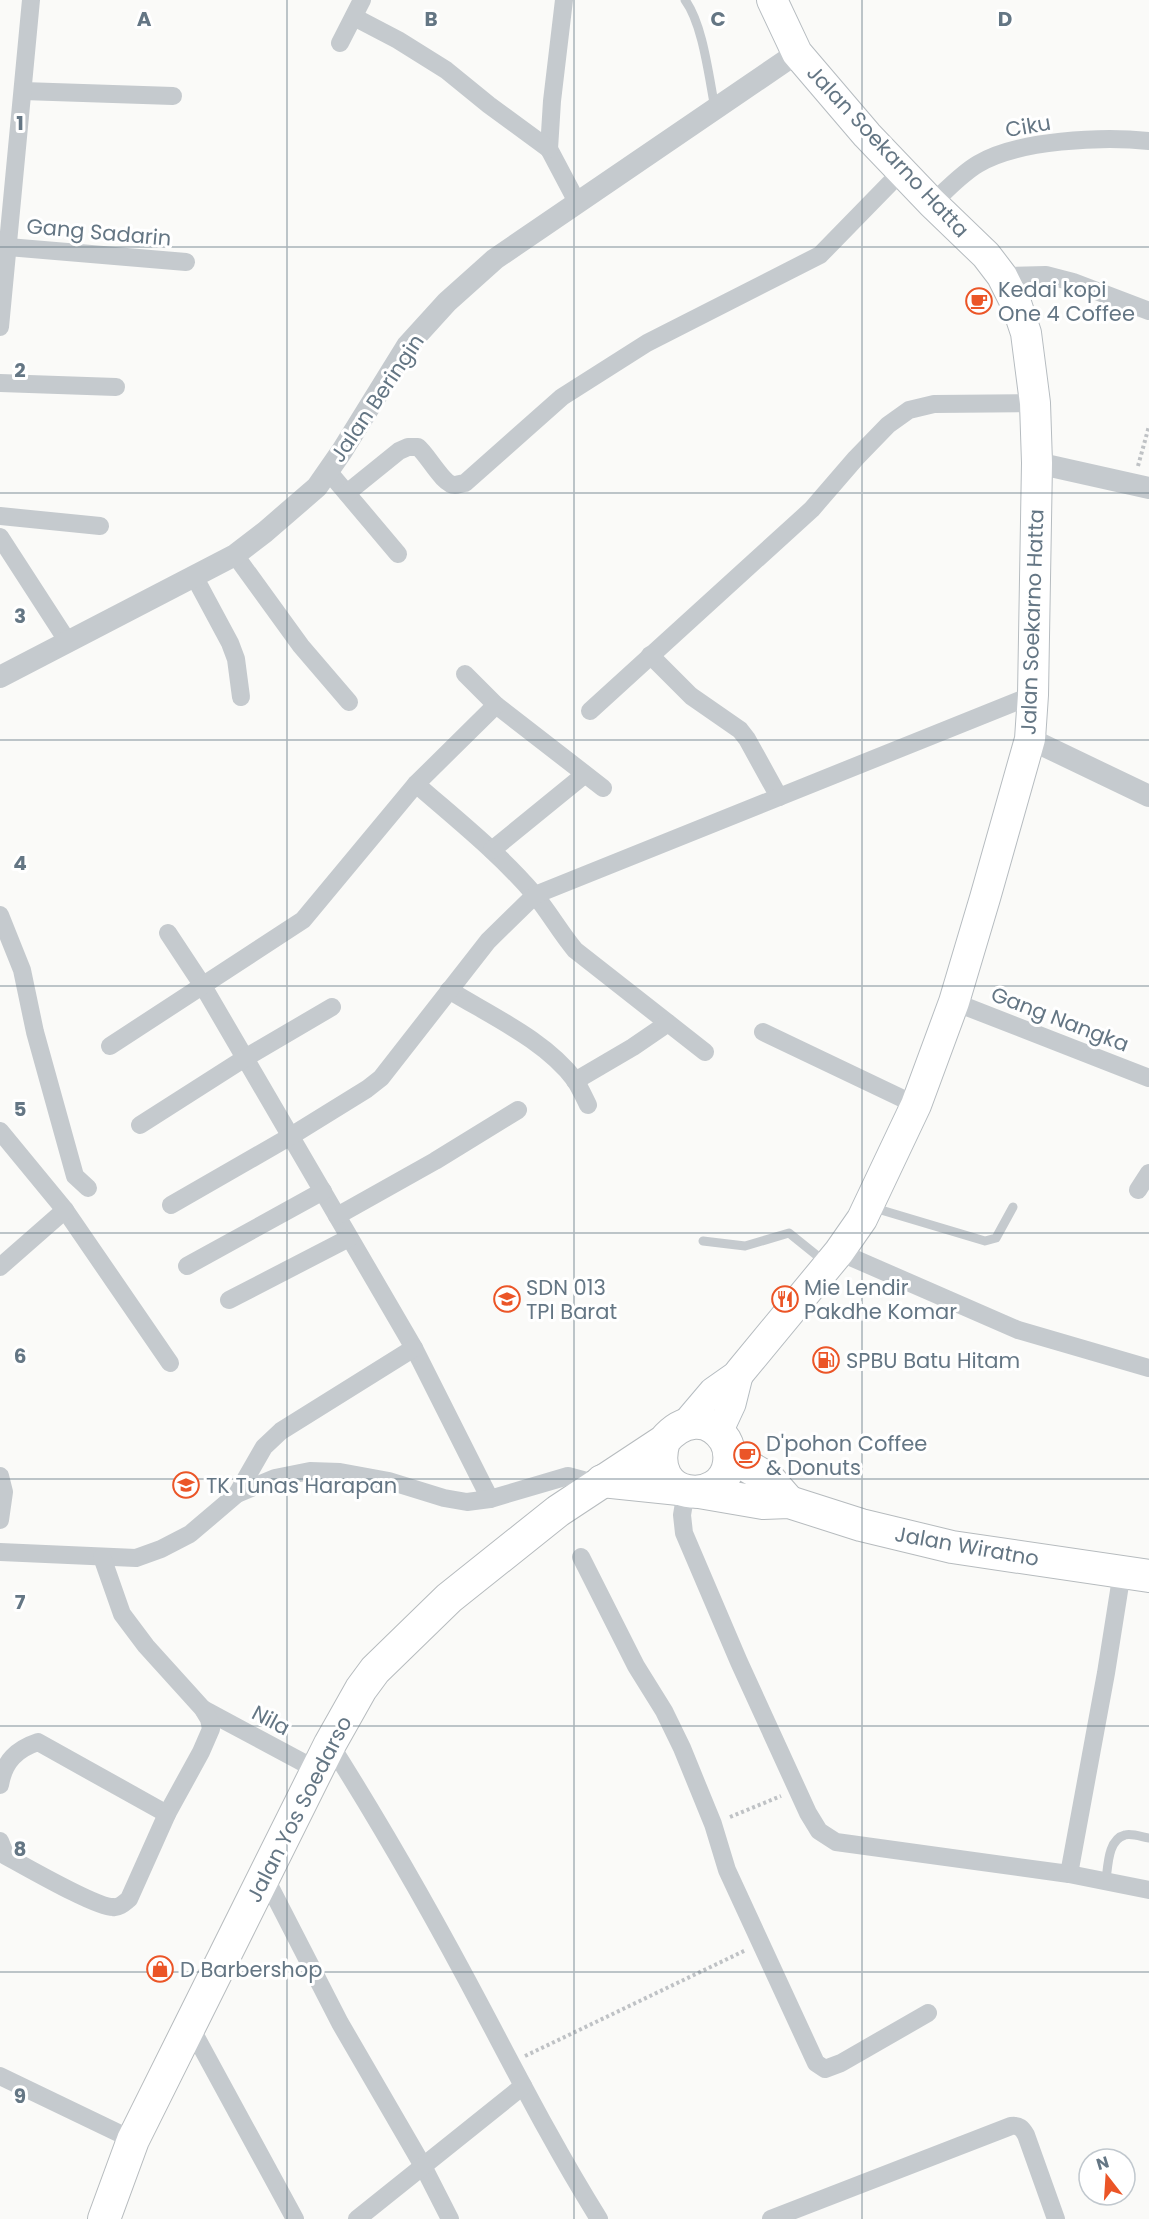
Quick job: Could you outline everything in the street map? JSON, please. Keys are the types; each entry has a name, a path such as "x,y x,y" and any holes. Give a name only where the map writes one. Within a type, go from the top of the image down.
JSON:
{"highway":[{"path":"688,1491 668,1480 661,1468 660,1454 674,1432 697,1422 709,1425 724,1444 769,1479 789,1502"},
{"name":"Jalan Yos Soedarso","path":"104,2219 132,2140 323,1757 361,1689 375,1670 449,1598 530,1532 674,1432"},
{"path":"597,1484 688,1491 718,1484 729,1466 724,1444"},
{"name":"Jalan Wiratno","path":"688,1491 763,1503 789,1502 861,1525 952,1547 1136,1574"}],"main road":[{"name":"Jalan Soekarno Hatta","path":"674,1432 713,1391 740,1372 834,1259 869,1206 916,1105 954,1002 1030,739 1033,695 1035,403 1026,333 1017,306 1002,276 986,255 867,135 797,52 772,0"},
{"name":"Jalan Soekarno Hatta","path":"724,1444 740,1372"}],"street":[{"path":"0,327 30,0"},
{"path":"340,43 362,0"},
{"path":"549,149 552,101 564,0"},
{"path":"354,16 446,70 549,149 577,202"},
{"name":"Jalan Beringin","path":"0,677 235,555 265,532 317,487 407,346 447,302 495,259 797,52"},
{"path":"23,91 173,96"},
{"name":"Ciku","path":"932,203 977,164 1004,152 1044,143 1129,139 1149,141"},
{"path":"347,493 399,451 408,447 418,447 424,452 447,483 455,485 465,483 562,397 646,344 820,255 902,171"},
{"name":"Gang Sadarin","path":"8,247 186,261"},
{"path":"1002,276 1046,275 1073,282 1149,311"},
{"path":"0,383 116,387"},
{"path":"590,711 812,509 880,433 909,410 934,404 1035,403"},
{"path":"1036,463 1141,486"},
{"path":"328,471 398,554"},
{"path":"0,516 100,526"},
{"path":"0,537 68,642"},
{"path":"235,555 301,646 349,702"},
{"path":"194,576 236,658 241,697"},
{"path":"650,655 691,696 740,730 779,797"},
{"path":"465,674 496,705 603,788"},
{"path":"171,1205 291,1136 368,1089 381,1078 488,941 535,895 1033,695"},
{"path":"110,1046 303,920 416,784 496,705"},
{"path":"1030,739 1149,796"},
{"path":"492,850 584,775"},
{"path":"416,784 492,850 535,895 575,950 705,1052"},
{"path":"0,915 22,970 35,1032 75,1176 88,1188"},
{"path":"168,933 203,986 414,1348 490,1499"},
{"path":"449,990 555,1058 575,1081 588,1105"},
{"name":"Gang Nangka","path":"954,1002 1149,1078"},
{"path":"140,1125 245,1058 332,1007"},
{"path":"575,1081 669,1023"},
{"path":"763,1032 916,1105"},
{"path":"338,1216 435,1161 518,1110"},
{"path":"0,1131 65,1209 170,1363"},
{"path":"1138,1190 1149,1173"},
{"path":"187,1266 323,1191"},
{"path":"0,1267 65,1209"},
{"path":"229,1300 349,1238"},
{"path":"834,1259 1018,1330 1149,1368"},
{"path":"237,1494 260,1454 281,1431 414,1348"},
{"path":"0,1552 136,1558 161,1549 190,1534 237,1494 275,1478 310,1471 340,1472 389,1481 444,1498 467,1502 490,1499 568,1476 597,1484"},
{"path":"0,1476 4,1492 0,1520"},
{"path":"688,1491 682,1515 684,1533 739,1662 797,1790 819,1831 836,1842 1070,1874 1149,1890"},
{"path":"0,1841 6,1856 73,1891 114,1908 122,1905 129,1899 167,1814 211,1730 209,1719 203,1709 146,1646 122,1614 102,1557"},
{"path":"581,1557 636,1665 664,1711 713,1824 727,1870 816,2063 825,2069 840,2063 928,2013"},
{"path":"1070,1874 1136,1574"},
{"name":"Nila","path":"203,1709 323,1757"},
{"path":"0,1785 12,1755 25,1746 38,1742 167,1814"},
{"path":"323,1757 372,1810 510,2063 599,2219"},
{"path":"264,1875 340,2023 423,2166 450,2219"},
{"path":"190,2026 295,2219"},
{"path":"0,2076 132,2140"},
{"path":"357,2219 523,2086"},
{"path":"771,2219 1011,2126 1023,2129 1026,2135 1056,2219"}],"lane":[{"path":"685,0 693,10 715,108"},
{"path":"869,1206 985,1241 996,1238 1013,1206"},
{"path":"703,1241 745,1246 789,1233 834,1259"},
{"path":"1106,1880 1112,1847 1117,1839 1127,1834 1149,1838"}],"path":[{"path":"1141,486 1149,426"},
{"path":"713,1824 797,1790"},
{"path":"510,2063 760,1942"}],"place":[{"name":"Kedai kopi One 4 Coffee","path":"979,301"},
{"name":"SDN 013 TPI Barat","path":"507,1299"},
{"name":"Mie Lendir Pakdhe Komar","path":"785,1299"},
{"name":"SPBU Batu Hitam","path":"826,1360"},
{"name":"D'pohon Coffee & Donuts","path":"747,1455"},
{"name":"TK Tunas Harapan","path":"186,1485"},
{"name":"D Barbershop","path":"160,1969"}]}
